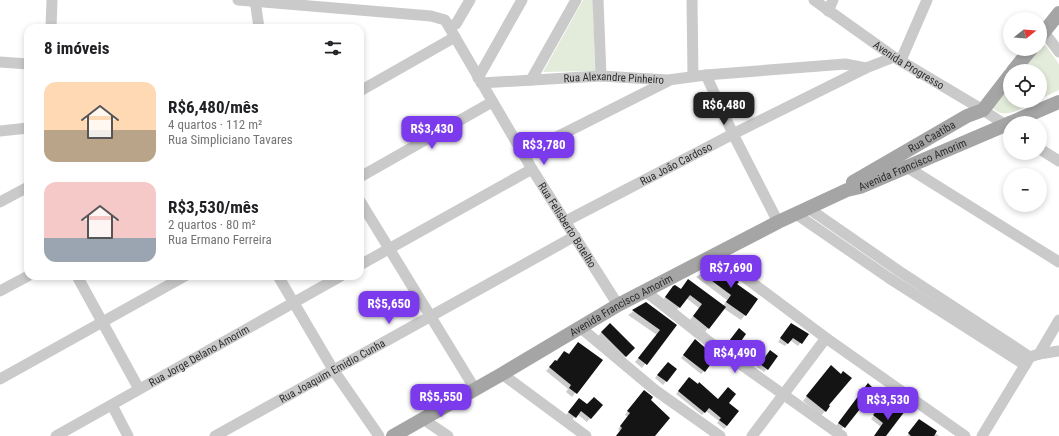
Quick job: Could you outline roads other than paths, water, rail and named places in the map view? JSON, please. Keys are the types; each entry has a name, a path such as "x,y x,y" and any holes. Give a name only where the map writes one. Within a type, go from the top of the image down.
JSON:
{"main road":[{"path":"1047,29 1059,13"},
{"path":"1019,64 1025,56"},
{"path":"983,110 1003,84"},
{"name":"Avenida Francisco Amorim","path":"1029,116 1059,102"},
{"name":"Rua Caatiba","path":"847,190 851,183 893,158 967,116 983,110"},
{"name":"Avenida Francisco Amorim","path":"393,436 502,374 618,305 778,222 847,190 860,187 1003,127"}],"street":[{"path":"51,24 52,0"},
{"path":"238,0 430,16 448,23 456,24 470,0"},
{"path":"480,80 522,0"},
{"path":"531,80 576,0"},
{"path":"598,0 601,76"},
{"path":"692,0 693,76"},
{"name":"Avenida Progresso","path":"815,0 828,11 898,58 1003,122"},
{"path":"828,11 833,0"},
{"path":"898,58 927,0"},
{"path":"255,1 258,24"},
{"name":"Rua Felisberto Botelho","path":"448,23 492,102 532,169 618,305"},
{"path":"364,89 455,37"},
{"path":"1047,40 1059,52"},
{"name":"Rua João Cardoso","path":"566,221 733,134 866,68 898,58"},
{"path":"0,62 24,64"},
{"name":"Rua Alexandre Pinheiro","path":"480,80 531,80 601,76 668,80 693,76 846,64 866,68"},
{"path":"706,75 733,134 778,222"},
{"path":"523,154 668,80"},
{"path":"364,175 492,102"},
{"path":"0,131 24,128"},
{"path":"1047,153 1059,161"},
{"path":"893,158 1059,262"},
{"path":"364,263 532,169"},
{"path":"0,202 24,189"},
{"path":"364,208 475,389"},
{"path":"802,211 889,278 1031,359 1059,351"},
{"name":"Rua Joaquim Emidio Cunha","path":"215,436 575,236"},
{"path":"715,255 826,338 965,436"},
{"path":"0,291 24,278"},
{"path":"79,280 140,390"},
{"path":"0,379 178,280"},
{"path":"280,280 334,371 379,436"},
{"name":"Rua Jorge Delano Amorim","path":"56,436 294,304 334,280"},
{"path":"645,291 712,344 842,436"},
{"path":"982,436 989,431 1031,359 1059,320"},
{"path":"581,328 654,390 720,436"},
{"path":"752,436 826,338"},
{"path":"502,374 579,434"},
{"path":"112,405 128,436"},
{"path":"422,419 448,436"}]}
